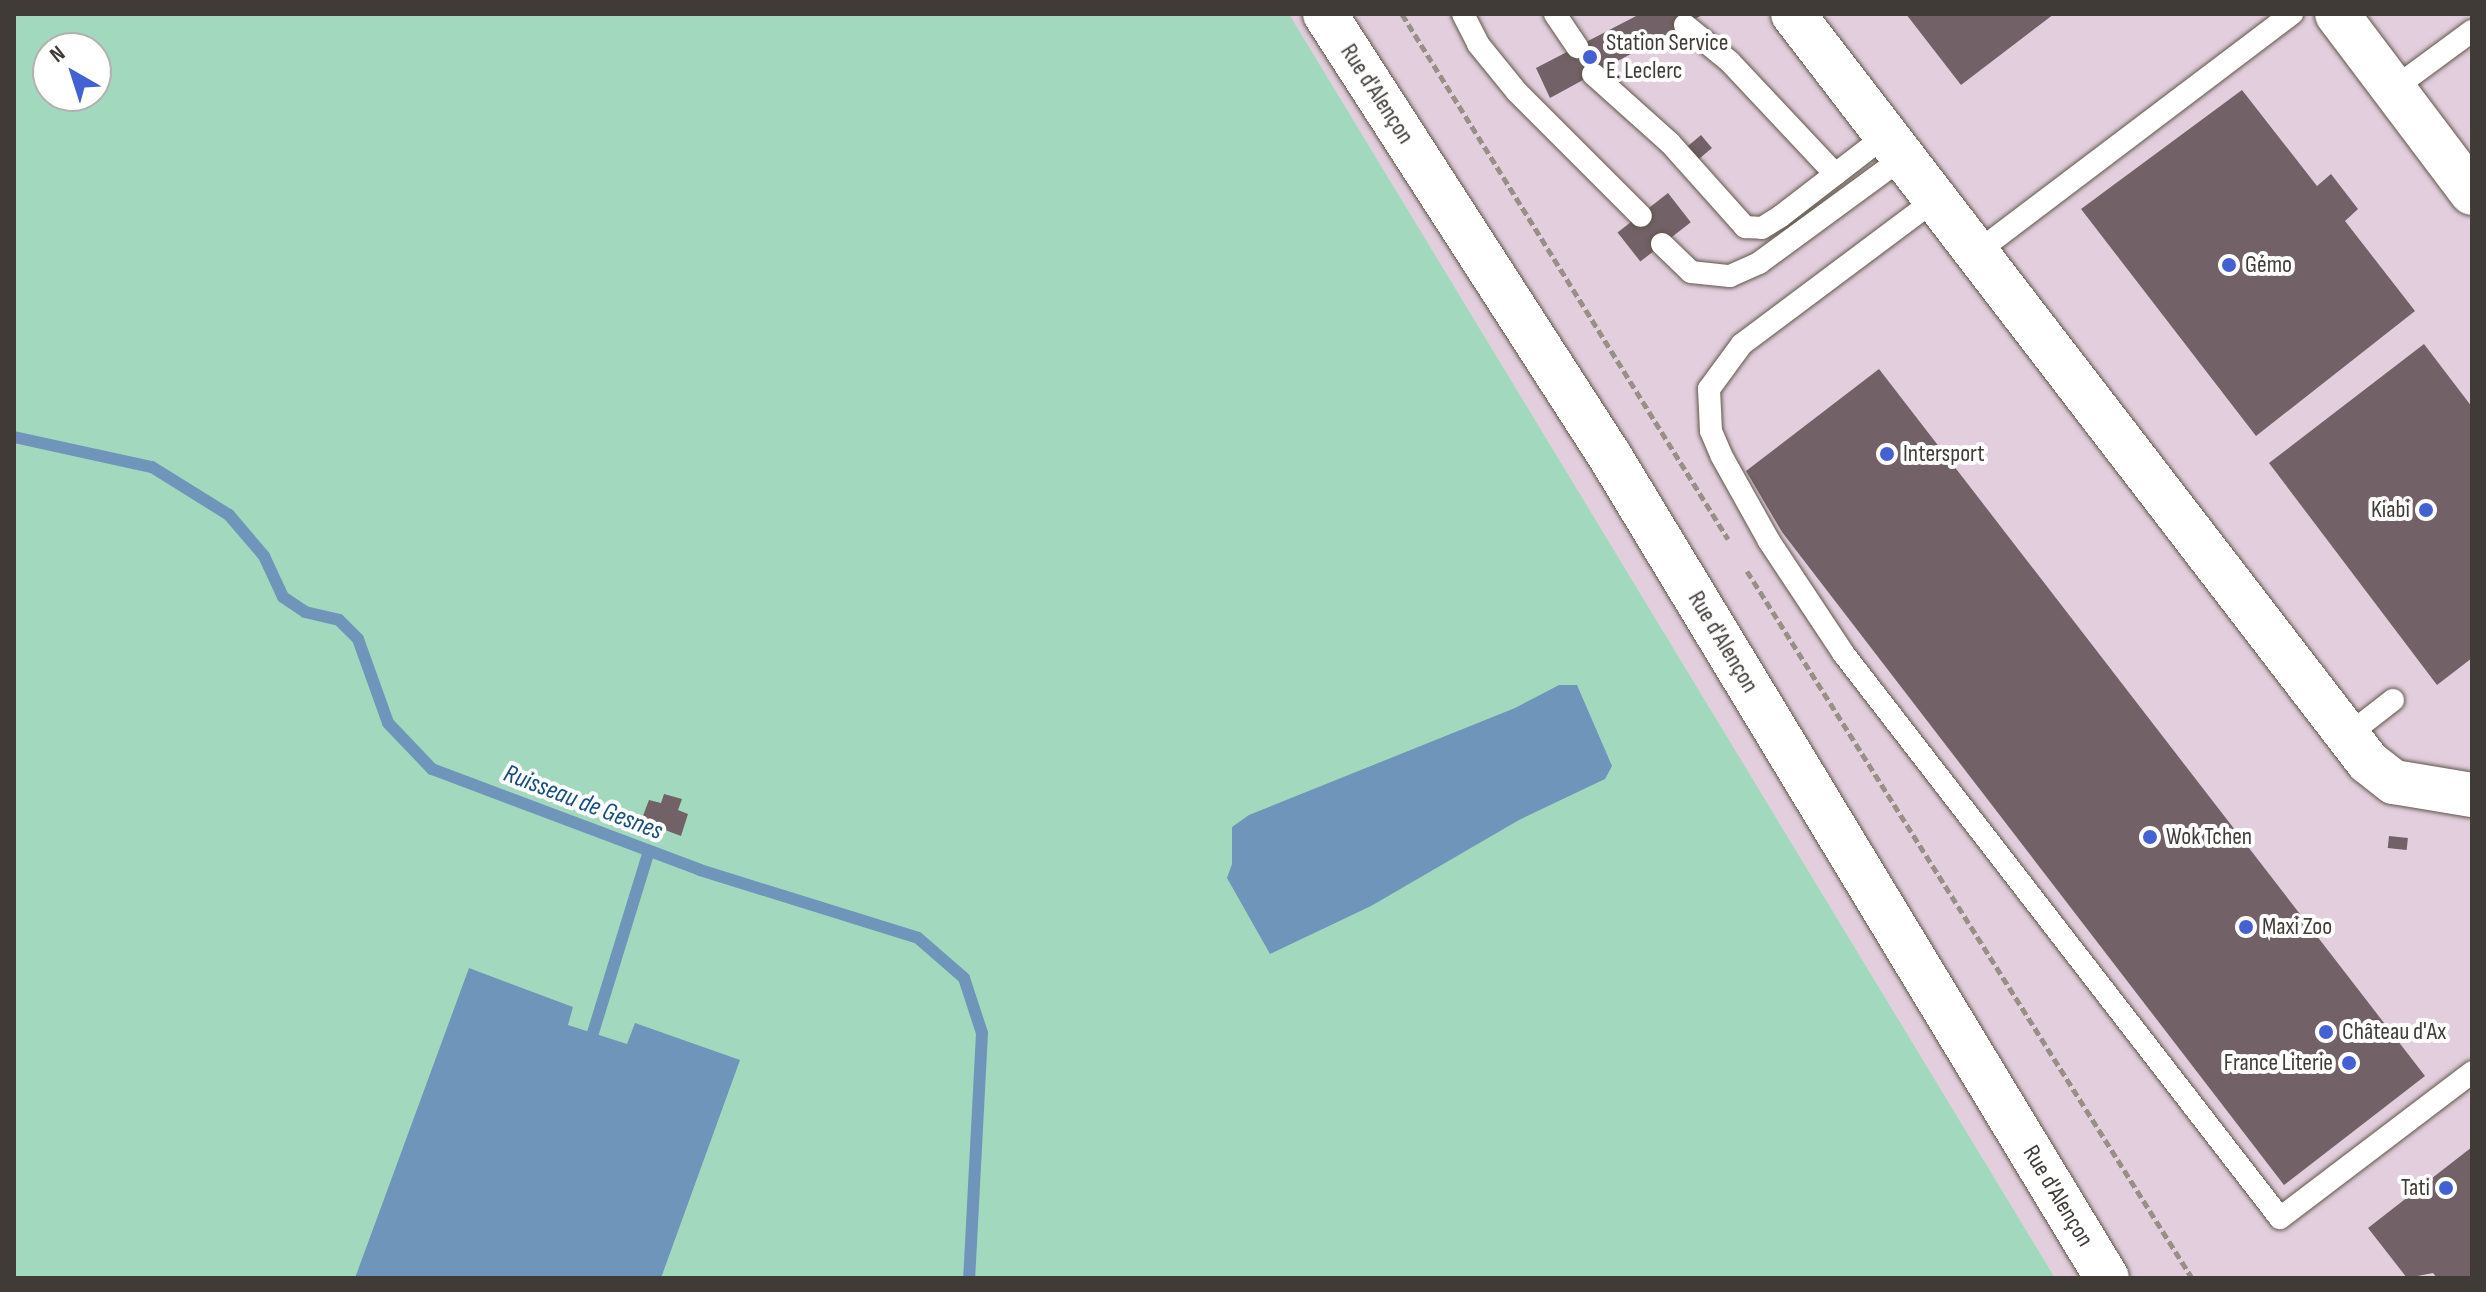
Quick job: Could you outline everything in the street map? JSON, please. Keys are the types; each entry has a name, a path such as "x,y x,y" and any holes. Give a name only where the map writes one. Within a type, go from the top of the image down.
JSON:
{"street":[{"name":"Rue d'Alençon","path":"1325,14 1611,458 2107,1278"},
{"path":"1793,14 2380,774 2394,782 2472,795"},
{"path":"2337,14 2472,193"}],"lane":[{"path":"1463,14 1478,44 1517,92 1641,216"},
{"path":"1555,14 1577,47"},
{"path":"1977,252 2292,14"},
{"path":"1685,25 1730,62 1835,174"},
{"path":"2393,89 2472,31"},
{"path":"1593,74 1670,143 1745,227 1762,228 1835,174 1895,146"},
{"path":"1662,244 1691,272 1730,276 1759,263 1895,146"},
{"path":"1936,199 1742,344 1709,389 1711,431 1769,541 1843,653 2280,1218 2472,1072"},
{"path":"2348,735 2393,700"}],"shaded area":[{"path":"1289,14 2472,14 2472,1278 2055,1278"}],"green space":[{"path":"14,14 1289,14 2055,1278 14,1278"}],"water":[{"path":"1559,685 1577,685 1612,766 1605,779 1519,820 1371,906 1270,954 1227,878 1232,864 1232,827 1249,815 1515,708"},
{"path":"469,968 573,1007 568,1025 627,1044 635,1023 740,1060 661,1278 355,1278"}],"building":[{"name":"Station Service E. Leclerc","path":"1640,14 1704,14 1550,98 1536,68"},
{"path":"1906,14 2054,14 1961,85"},
{"path":"2242,90 2317,186 2331,174 2358,209 2345,221 2415,311 2256,436 2081,209"},
{"path":"1701,135 1712,148 1697,160 1686,147"},
{"path":"1668,193 1691,222 1640,262 1618,232"},
{"path":"2424,344 2472,407 2472,658 2437,685 2269,463"},
{"path":"1879,369 2425,1076 2284,1185 1782,532 1746,471"},
{"path":"664,794 682,799 678,810 688,814 681,836 641,821 649,800 661,803"},
{"path":"2389,836 2408,838 2407,850 2388,848"},
{"name":"Tati","path":"2472,1147 2472,1278 2437,1278 2433,1273 2407,1278 2368,1228"}],"waterway":[{"name":"Ruisseau de Gesnes","path":"14,437 152,467 229,515 264,556 283,597 305,612 339,620 358,639 388,723 432,769 700,870 918,938 964,978 982,1033 969,1278"},
{"path":"588,1049 649,851"}],"place":[{"name":"Station Service E. Leclerc","path":"1590,57"},
{"name":"Gémo","path":"2229,265"},
{"name":"Intersport","path":"1887,454"},
{"name":"Kiabi","path":"2426,510"},
{"name":"Wok Tchen","path":"2150,837"},
{"name":"Maxi Zoo","path":"2246,927"},
{"name":"Château d'Ax","path":"2326,1032"},
{"name":"France Literie","path":"2349,1063"},
{"name":"Tati","path":"2446,1188"}]}
